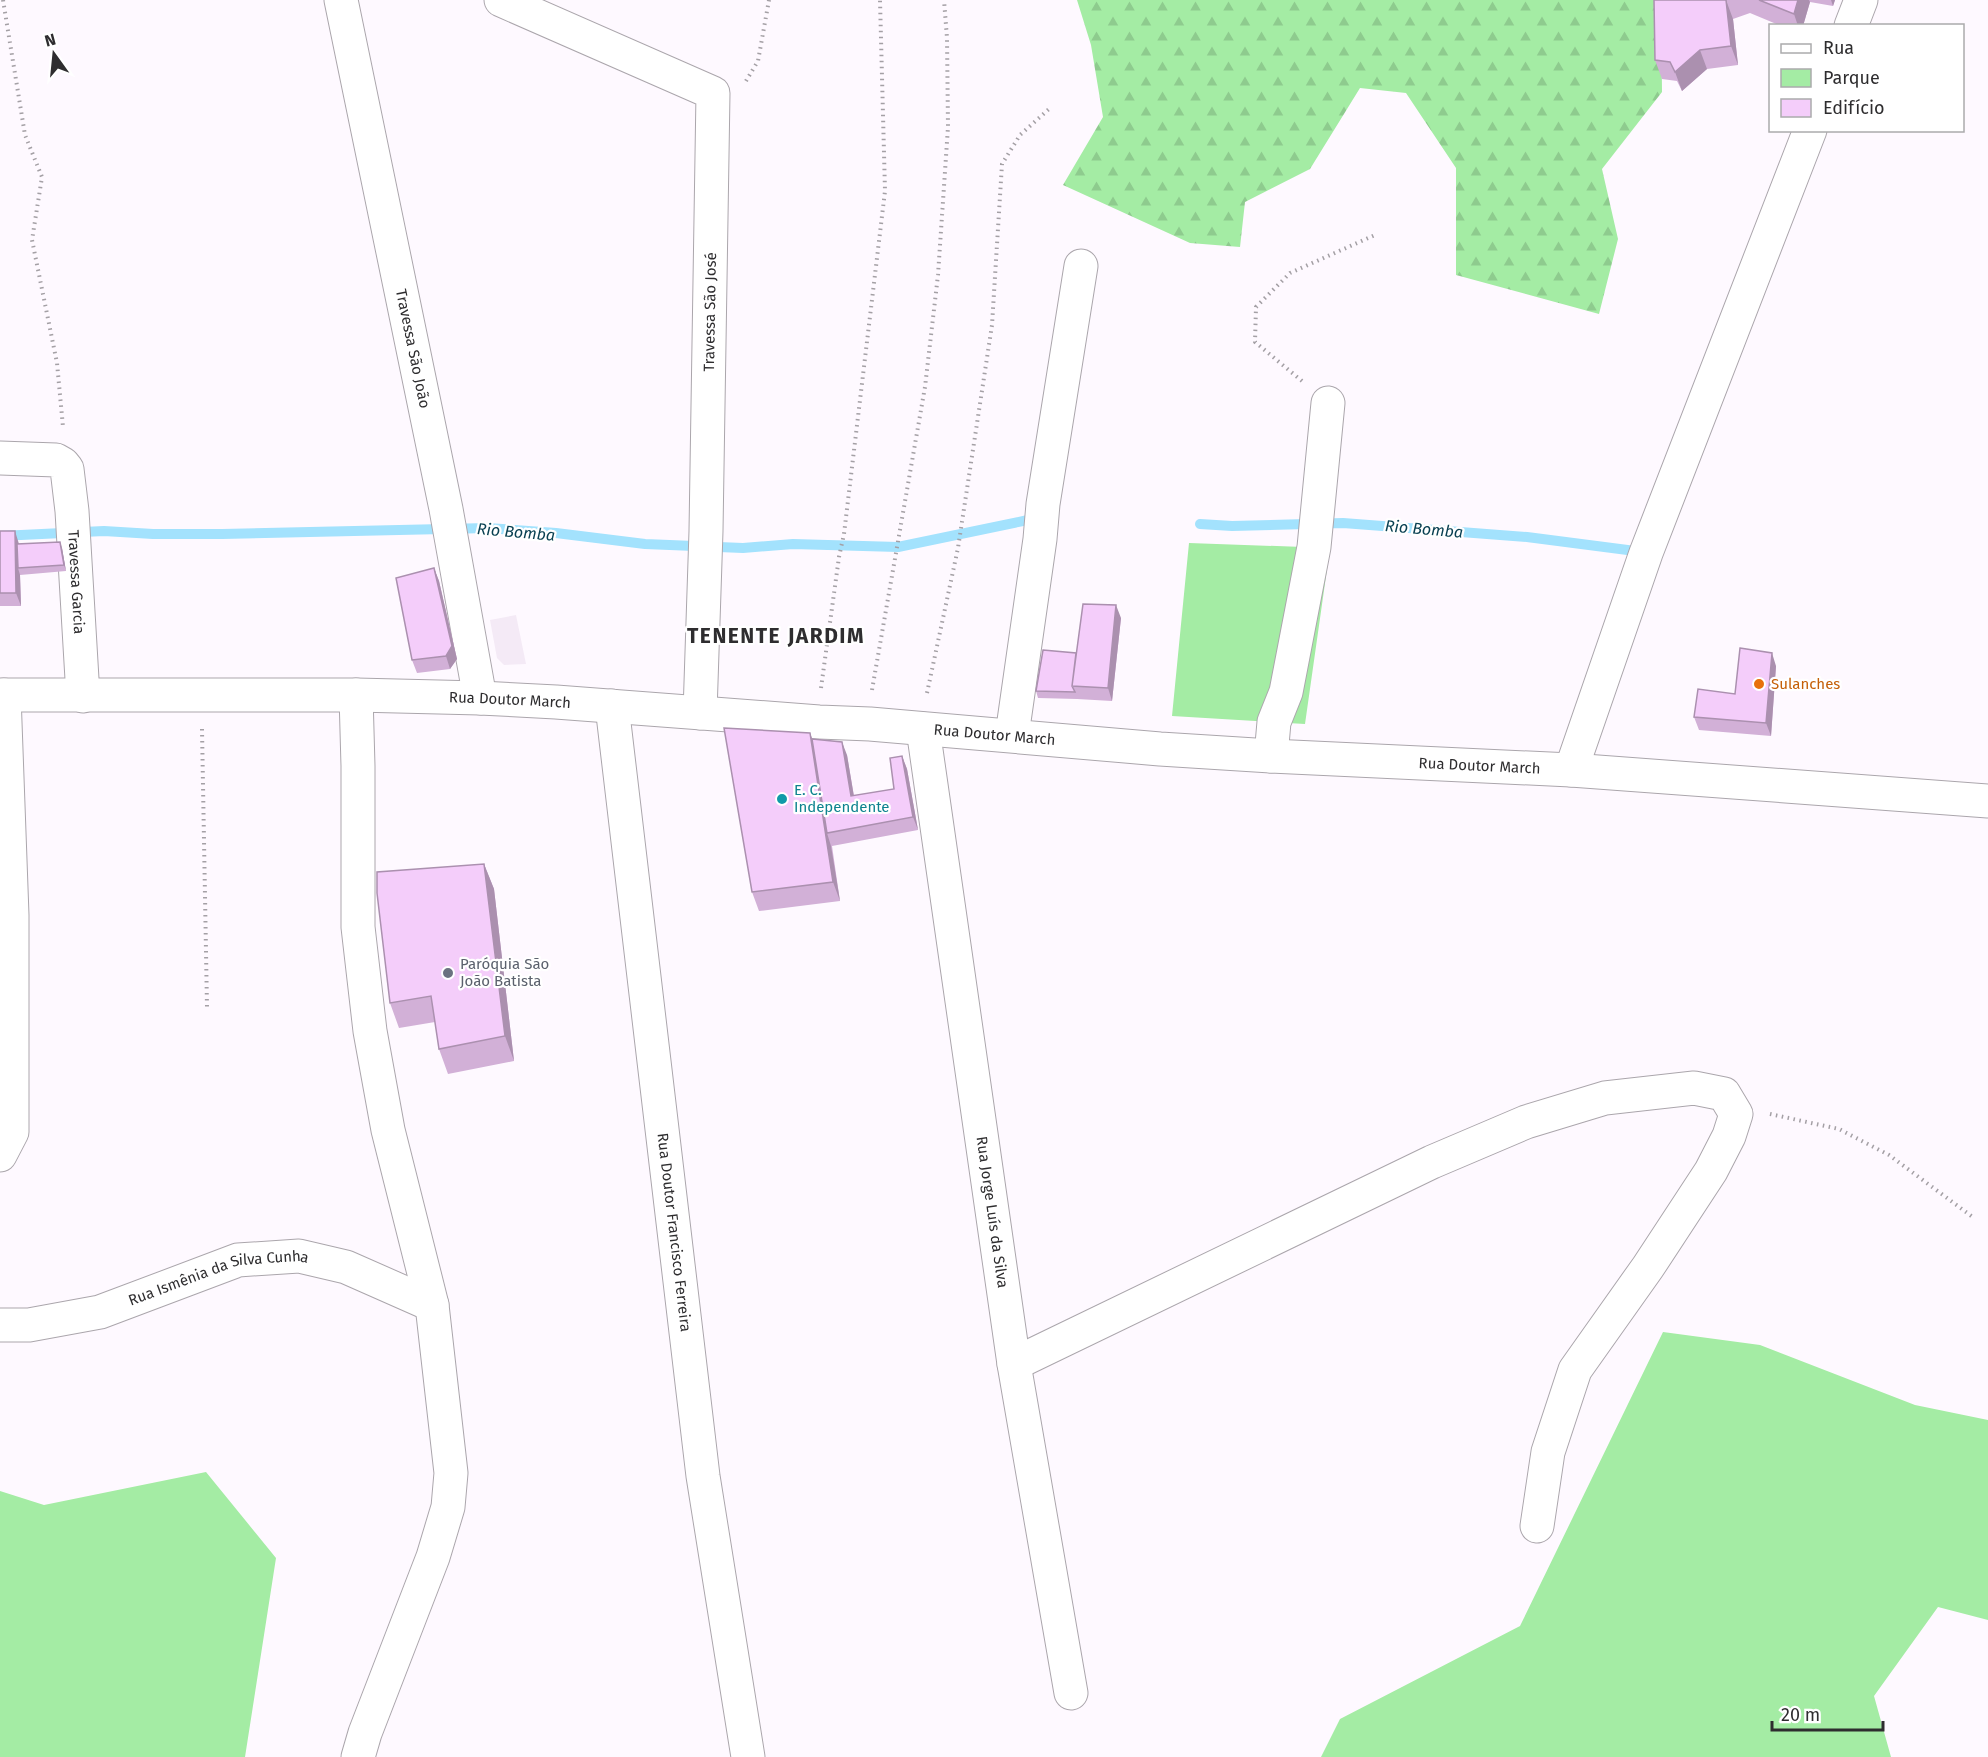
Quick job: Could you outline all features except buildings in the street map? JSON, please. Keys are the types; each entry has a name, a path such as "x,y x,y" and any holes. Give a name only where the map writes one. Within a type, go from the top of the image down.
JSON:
{"street":[{"name":"Travessa São João","path":"341,0 446,509 480,698"},
{"path":"501,0 713,93"},
{"path":"1852,24 1861,0"},
{"name":"Travessa São José","path":"700,713 713,93"},
{"path":"1571,770 1646,553 1809,132"},
{"path":"1012,735 1041,538 1043,504 1081,266"},
{"path":"1270,756 1274,722 1286,692 1314,547 1328,403"},
{"path":"0,458 56,460 67,469"},
{"name":"Travessa Garcia","path":"67,469 72,511 84,696"},
{"path":"0,1155 12,1132 2,695"},
{"name":"Rua Doutor March","path":"2,695 480,698 870,724 1160,749 1571,770 1986,795"},
{"path":"356,696 358,927 370,1031 388,1130 432,1305 451,1473 448,1506 433,1557 365,1733 358,1757"},
{"name":"Rua Doutor Francisco Ferreira","path":"612,706 703,1476 748,1757"},
{"name":"Rua Jorge Luís da Silva","path":"923,729 1014,1364 1071,1693"},
{"path":"1014,1364 1431,1162 1526,1122 1605,1098 1694,1088 1724,1094 1736,1114 1730,1136 1711,1171 1648,1267 1575,1370 1548,1452 1537,1526"},
{"name":"Rua Ismênia da Silva Cunha","path":"0,1325 29,1325 100,1312 238,1260 299,1256 346,1267 432,1305"}],"path":[{"path":"3,0 25,135 42,177 32,240 57,363 67,469"},
{"path":"713,93 742,88 758,61 769,0"},
{"path":"819,722 885,191 880,0"},
{"path":"870,724 872,686 925,387 938,275 948,127 947,38 944,0"},
{"path":"923,729 927,692 958,548 992,325 1002,164 1020,135 1049,109"},
{"path":"1328,403 1255,342 1256,307 1290,273 1375,235"},
{"path":"202,723 207,1007"},
{"path":"1736,1114 1775,1114 1839,1129 1889,1155 1974,1218"}],"shaded area":[{"path":"516,615 526,664 504,665 497,658 490,620"}],"green space":[{"path":"1077,0 1661,0 1662,92 1602,169 1618,239 1599,314 1456,275 1456,168 1406,93 1360,88 1310,169 1245,202 1240,247 1190,243 1063,185 1103,117 1091,45"},
{"path":"1189,543 1330,548 1305,724 1172,716"},
{"path":"1663,1332 1760,1345 1915,1405 1988,1420 1988,1620 1938,1607 1874,1696 1891,1757 1321,1757 1340,1719 1520,1626"},
{"path":"206,1472 276,1558 245,1757 0,1757 0,1491 44,1505"}],"waterway":[{"name":"Rio Bomba","path":"0,536 104,531 222,534 488,528 556,533 645,544 743,548 793,544 898,547 1028,520"},
{"name":"Rio Bomba","path":"1200,524 1232,526 1343,523 1527,537 1643,552"}],"place":[{"name":"Sulanches","path":"1759,684"},
{"name":"E. C. Independente","path":"782,799"},
{"name":"Paróquia São João Batista","path":"448,973"}],"district":[{"name":"TENENTE JARDIM","path":"776,636"}]}
